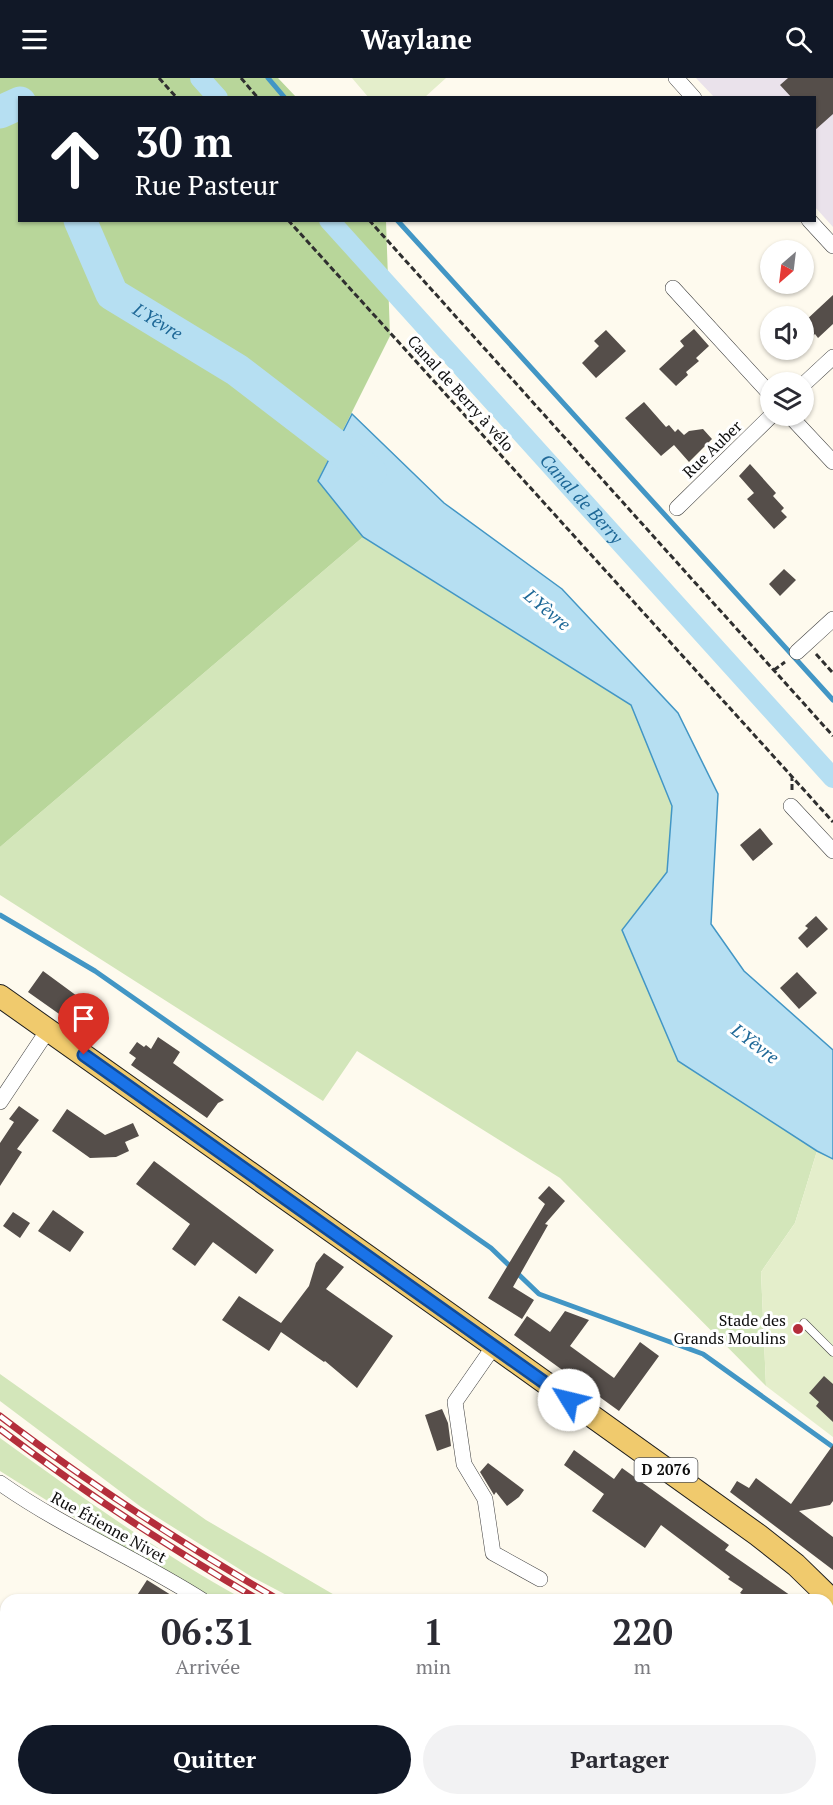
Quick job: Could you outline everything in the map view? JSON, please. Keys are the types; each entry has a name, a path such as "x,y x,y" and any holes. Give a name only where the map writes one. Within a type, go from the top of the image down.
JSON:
{"main road":[{"name":"D 2076","path":"0,996 776,1549 808,1575 826,1594"}],"street":[{"path":"676,78 692,96"},
{"path":"811,222 833,246"},
{"path":"673,288 760,383"},
{"path":"814,375 833,357"},
{"name":"Rue Auber","path":"677,508 761,426"},
{"path":"799,426 833,462"},
{"path":"797,652 833,619"},
{"path":"791,806 833,851"},
{"path":"0,1102 48,1030"},
{"path":"494,1346 455,1402 464,1464 485,1499 493,1553 540,1579"},
{"name":"Rue Étienne Nivet","path":"0,1483 47,1514 193,1594"}],"lane":[{"path":"804,1323 833,1352"}],"path":[{"path":"159,78 175,96"},
{"path":"241,78 256,96"},
{"name":"Canal de Berry à vélo","path":"290,222 833,822"},
{"path":"371,222 833,736"},
{"path":"774,670 797,652 833,673"}],"shaded area":[{"path":"696,78 833,78 833,227 816,208 816,96 713,96"}],"green space":[{"path":"0,78 278,78 295,96 18,96 18,222 386,222 390,336 318,480 363,537 0,847"},
{"path":"352,78 446,78 426,96 367,96"},
{"path":"363,537 631,705 672,806 667,872 622,930 678,1061 817,1151 795,1223 761,1272 766,1386 560,1178 357,1051 323,1101 0,895 0,847"},
{"name":"Stade des Grands Moulins","path":"817,1151 833,1159 833,1437 766,1386 761,1272 795,1223"},
{"path":"0,1374 206,1520 333,1594 285,1594 252,1577 141,1507 0,1401"},
{"path":"0,1438 151,1543 234,1594 206,1594 105,1537 0,1471"}],"water":[{"path":"352,414 444,503 562,589 678,713 718,794 711,924 744,971 833,1050 833,1159 678,1061 622,930 667,872 672,806 631,705 363,537 318,481"}],"building":[{"path":"788,78 833,78 833,114 816,129 816,96 790,96 780,85"},
{"path":"833,295 833,324 818,338 814,335 814,313"},
{"path":"694,329 709,346 696,358 699,361 686,372 688,375 676,386 659,369 684,346 680,341"},
{"path":"606,330 626,351 596,378 582,363 599,346 594,341"},
{"path":"644,402 666,427 669,425 675,432 678,429 684,435 689,431 703,429 712,439 689,462 674,445 661,456 625,418"},
{"path":"750,464 776,493 773,496 784,508 781,511 787,517 774,529 747,499 754,493 739,476"},
{"path":"784,569 796,580 780,596 769,584"},
{"path":"760,828 773,844 753,861 740,845"},
{"path":"816,916 828,929 807,948 798,938 808,928 805,926"},
{"path":"43,971 77,996 62,1016 28,992"},
{"path":"797,972 817,993 799,1009 780,988"},
{"path":"158,1037 180,1052 173,1063 224,1100 218,1103 207,1118 131,1065 136,1058 129,1053 137,1042 151,1049"},
{"path":"19,1106 39,1120 17,1149 22,1152 0,1186 0,1143 14,1122 9,1119"},
{"path":"67,1109 105,1135 133,1123 139,1136 125,1142 129,1151 116,1157 90,1158 52,1131"},
{"path":"154,1161 274,1250 256,1274 213,1242 195,1266 172,1249 190,1224 136,1184"},
{"path":"549,1186 565,1201 545,1224 548,1225 513,1287 534,1300 522,1319 488,1298 545,1204 538,1198"},
{"path":"53,1210 84,1232 70,1252 38,1231"},
{"path":"13,1212 30,1223 20,1238 3,1226"},
{"path":"324,1253 344,1267 326,1289 393,1336 357,1388 325,1361 281,1332 269,1351 222,1320 239,1296 281,1323 309,1286 316,1263"},
{"path":"565,1311 589,1320 570,1346 614,1378 640,1342 659,1356 619,1411 514,1335 527,1316 550,1332"},
{"path":"824,1376 833,1384 833,1422 816,1406 819,1402 809,1393"},
{"path":"442,1409 448,1423 451,1446 437,1451 425,1415"},
{"path":"833,1445 833,1501 830,1505 799,1511 833,1537 833,1570 730,1492 737,1481 749,1488 756,1478 791,1504"},
{"path":"574,1450 614,1479 622,1468 729,1545 725,1550 788,1594 742,1594 740,1593 743,1589 728,1579 730,1577 661,1525 645,1548 592,1511 604,1494 564,1465"},
{"path":"488,1463 524,1490 507,1506 496,1492 494,1495 480,1472"},
{"path":"147,1580 169,1594 138,1594"}],"waterway":[{"name":"Canal de Berry","path":"200,78 216,96"},
{"path":"268,78 283,96"},
{"name":"L'Yèvre","path":"0,112 18,104"},
{"name":"L'Yèvre","path":"81,222 112,294 237,370 370,472"},
{"name":"Canal de Berry","path":"331,222 833,778"},
{"path":"399,222 833,700"},
{"path":"0,915 95,971 491,1248 539,1294 703,1354 833,1447"}],"railway":[{"path":"0,1416 68,1466 137,1512 269,1594"},
{"path":"0,1429 127,1518 249,1594"}],"place":[{"name":"Stade des Grands Moulins","path":"798,1329"}],"route":[{"path":"84,1055 569,1400"}]}
